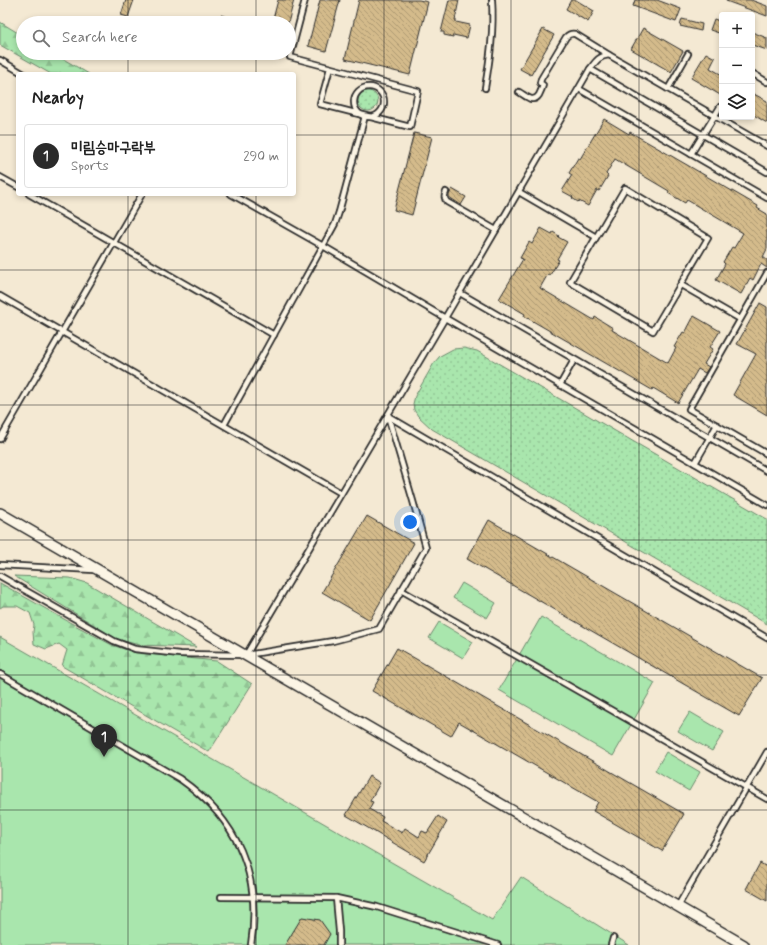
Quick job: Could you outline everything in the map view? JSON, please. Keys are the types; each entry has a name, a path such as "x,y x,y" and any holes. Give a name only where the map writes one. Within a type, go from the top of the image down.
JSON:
{"street":[{"path":"0,513 744,945"}],"lane":[{"path":"296,34 305,0"},
{"path":"485,88 491,48 492,0"},
{"path":"519,92 532,99 537,98 543,85 540,83 541,79 566,37 572,33 767,146"},
{"path":"668,88 688,54"},
{"path":"246,655 388,416 590,69 603,55 609,55"},
{"path":"296,59 418,91 410,127 320,104 330,68"},
{"path":"0,60 21,72"},
{"path":"590,69 767,172"},
{"path":"755,75 767,82"},
{"path":"371,87 373,79"},
{"path":"365,87 371,87 382,95 384,101 382,108 378,113 372,116 365,116 359,113 355,108 355,95 359,90 365,87"},
{"path":"579,89 767,198"},
{"path":"692,154 719,109"},
{"path":"224,425 331,232 339,212 365,116"},
{"path":"0,177 16,186"},
{"path":"625,188 708,238 681,285 654,331 570,282 625,188"},
{"path":"446,192 444,196 447,202 496,230"},
{"path":"519,192 596,237"},
{"path":"32,196 274,335"},
{"path":"0,439 141,196"},
{"path":"235,196 767,505"},
{"path":"767,273 689,408 767,454"},
{"path":"681,285 740,319"},
{"path":"460,293 767,471"},
{"path":"0,296 341,494"},
{"path":"560,385 574,360"},
{"path":"0,576 114,641 135,649 180,654 246,655 333,641 379,629 426,548 388,416"},
{"path":"388,416 767,638"},
{"path":"695,463 716,425"},
{"path":"0,565 98,570"},
{"path":"401,590 767,799"},
{"path":"0,674 180,779 203,797 223,819 244,858 253,897 254,917 251,945"},
{"path":"678,906 767,752"},
{"path":"221,897 336,898 377,907 498,945"},
{"path":"336,898 339,945"},
{"path":"612,945 613,938"}],"green space":[{"path":"0,22 16,32 16,54 0,45"},
{"path":"26,60 65,60 86,72 47,72"},
{"path":"368,91 375,94 378,101 375,108 368,111 361,108 358,101 361,94"},
{"path":"464,348 477,351 767,519 767,624 432,429 418,416 414,410 413,404 415,396 434,363 440,356 453,349"},
{"path":"14,576 70,578 87,583 196,647 139,645 117,639"},
{"path":"0,583 112,645 136,653 217,661 252,684 209,752 62,666 67,650 59,644 46,649 34,644 34,625 30,613 17,606 3,606 0,608"},
{"path":"462,583 496,603 487,618 453,598"},
{"path":"541,617 655,683 613,756 499,690"},
{"path":"439,622 473,642 463,658 429,638"},
{"path":"0,637 492,920 521,877 629,945 0,945"},
{"path":"690,712 724,732 712,751 678,731"},
{"path":"666,752 700,772 689,791 655,771"}],"building":[{"path":"126,0 134,0 128,16 121,15"},
{"path":"278,0 294,0 290,16 274,16"},
{"path":"320,0 340,0 326,51 308,46"},
{"path":"359,0 419,0 428,2 410,75 345,59"},
{"path":"449,0 459,0 455,20 456,22 470,25 467,38 444,35 444,32 441,32"},
{"path":"571,0 576,0 594,11 588,22 566,9"},
{"path":"635,0 657,0 681,9 676,22 633,6"},
{"path":"751,0 767,6 767,16 726,1"},
{"path":"682,19 702,24 701,31 680,26"},
{"path":"714,19 719,21 719,33 710,30"},
{"path":"643,28 683,51 671,72 631,49"},
{"path":"543,29 554,35 531,75 520,69"},
{"path":"755,33 767,38 767,50 755,46"},
{"path":"706,53 715,58 710,68 719,73 719,94 691,78"},
{"path":"755,95 767,101 767,123 755,116"},
{"path":"604,119 629,134 630,132 758,206 757,208 767,214 767,249 763,257 767,260 767,268 761,264 753,280 750,278 741,294 716,280 725,264 723,262 743,233 687,200 685,203 668,193 669,191 615,159 606,174 608,176 599,191 597,190 588,206 579,201 578,202 572,198 573,197 562,191 572,175 569,173 578,158 580,159"},
{"path":"414,133 432,137 412,215 394,210"},
{"path":"452,189 466,197 461,205 449,197"},
{"path":"541,228 552,234 553,232 567,242 557,259 559,260 550,275 548,274 540,288 594,320 595,317 613,328 612,330 668,363 676,348 674,347 683,332 685,333 694,316 720,331 710,347 713,349 704,364 709,367 705,373 698,369 678,403 653,388 652,390 524,316 525,314 499,299 523,259 520,258 529,242 532,244"},
{"path":"760,303 767,307 767,415 733,395 756,354 737,344"},
{"path":"367,516 414,543 370,620 322,592"},
{"path":"489,520 762,678 739,716 467,559"},
{"path":"397,648 684,814 662,851 593,811 598,802 459,722 451,736 372,691"},
{"path":"369,776 380,783 370,801 373,802 369,809 383,817 381,821 402,833 405,828 419,837 422,831 427,833 438,816 447,822 424,861 346,815"},
{"path":"760,863 767,867 767,901 746,889"},
{"path":"302,917 320,920 330,934 324,945 285,945"}],"place":[{"name":"미림승마구락부","path":"104,757"}]}
